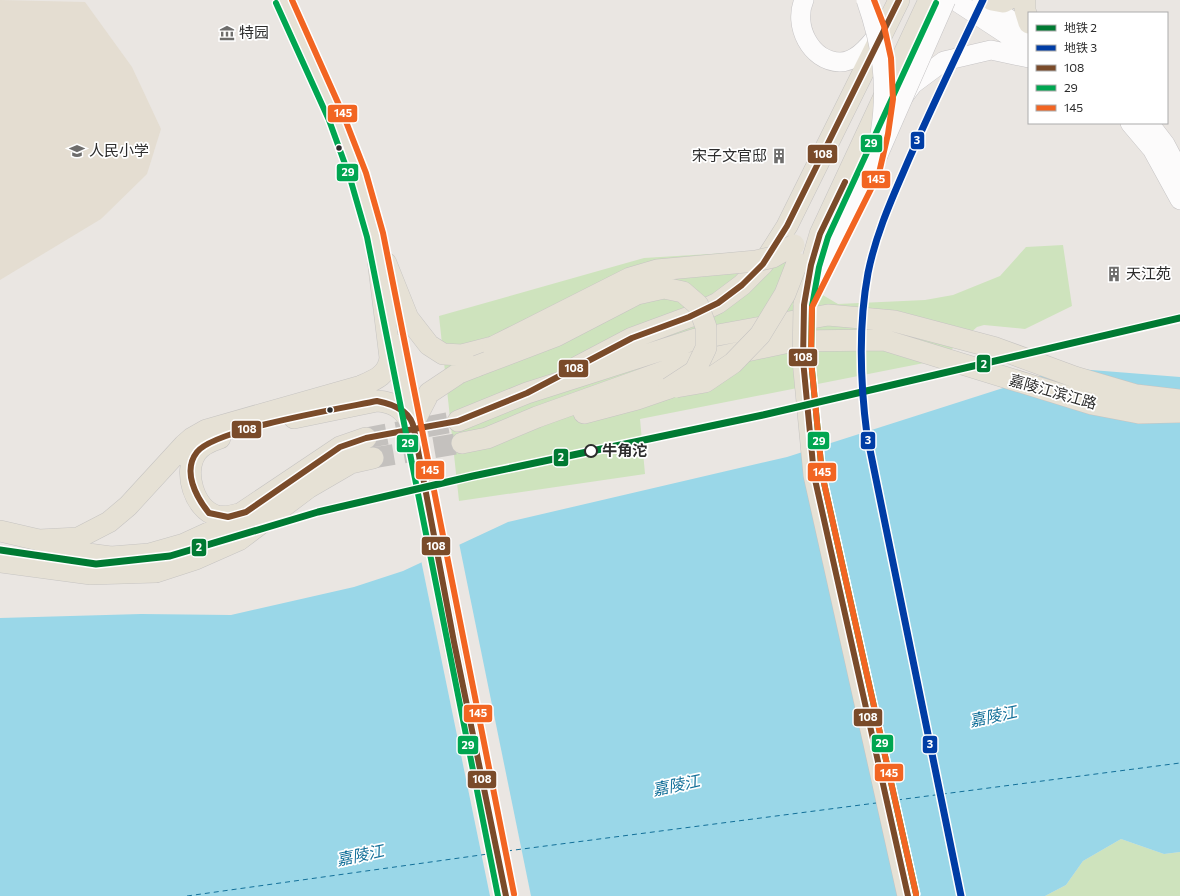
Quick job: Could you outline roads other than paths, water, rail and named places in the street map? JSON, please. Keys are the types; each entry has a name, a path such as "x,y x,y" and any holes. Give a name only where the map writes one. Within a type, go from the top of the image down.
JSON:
{"main road":[{"path":"283,0 336,117 358,175 375,235 506,896"},
{"path":"804,0 800,15 801,28 806,40 815,51 828,60 840,62 852,59 872,42 894,9"},
{"path":"863,164 880,133 885,99 883,60 876,28 866,0"},
{"path":"804,305 929,0"},
{"path":"982,0 1028,32"},
{"path":"992,0 1003,2 1007,0"},
{"path":"1025,0 1025,10 1028,19"},
{"path":"863,164 953,1 1028,48"},
{"path":"458,421 527,393 632,338 689,317 718,303 742,285 763,264 787,226 894,9"},
{"path":"462,442 487,438 637,399 669,388 705,382 733,363 760,335 785,294 795,254 816,232 863,164 913,84 944,61 991,50 1028,58"},
{"path":"1131,124 1152,149 1180,200"},
{"path":"1150,124 1165,144 1180,172"},
{"path":"816,232 804,305 803,360 814,475 908,896"},
{"path":"375,235 408,318 429,345 443,354 462,355 492,347 630,278 657,270 756,261 795,254"},
{"path":"40,540 78,538 109,522 128,506 184,445 198,433 214,426 361,386 379,378 389,366 390,358 375,235"},
{"path":"411,415 429,393 459,373 556,336 637,294 664,288 683,292 698,305 706,327 706,348 695,371 669,388"},
{"name":"嘉陵江滨江路","path":"527,393 696,339 828,315 894,321 996,348 1075,378 1136,395 1180,400"},
{"name":"嘉陵江滨江路","path":"487,438 537,417 685,364 794,341 884,340 1092,404 1139,413 1180,412"},
{"path":"246,512 228,516 218,516 209,513 196,497 190,469 197,452 204,446 218,438 305,415 368,402 386,402 399,407 411,415"},
{"path":"0,531 40,540 73,552 110,557 149,554 184,544 219,528 246,512 313,464 340,447 366,438"},
{"path":"2,562 91,574 156,572 196,559 239,540 308,488 351,463 373,458"}],"water":[{"name":"嘉陵江","path":"1066,368 1180,377 1180,852 1164,854 1121,839 1083,861 1066,885 1045,896 0,896 0,618 141,614 231,615 354,587 403,571 508,522 787,457"}],"tunnel":[{"path":"366,438 458,421"},
{"path":"373,458 462,443"}],"metro line":[{"name":"3","path":"961,896 867,435 863,394 861,334 868,273 874,247 883,222 922,129 983,0"},
{"name":"2","path":"0,550 96,564 170,556 318,512 473,476 763,415 1180,318"}],"place":[{"name":"特园","path":"227,33"},
{"name":"人民小学","path":"77,151"},
{"name":"宋子文官邸","path":"779,156"},
{"name":"天江苑","path":"1114,274"},
{"name":"牛角沱","path":"591,451"}]}
